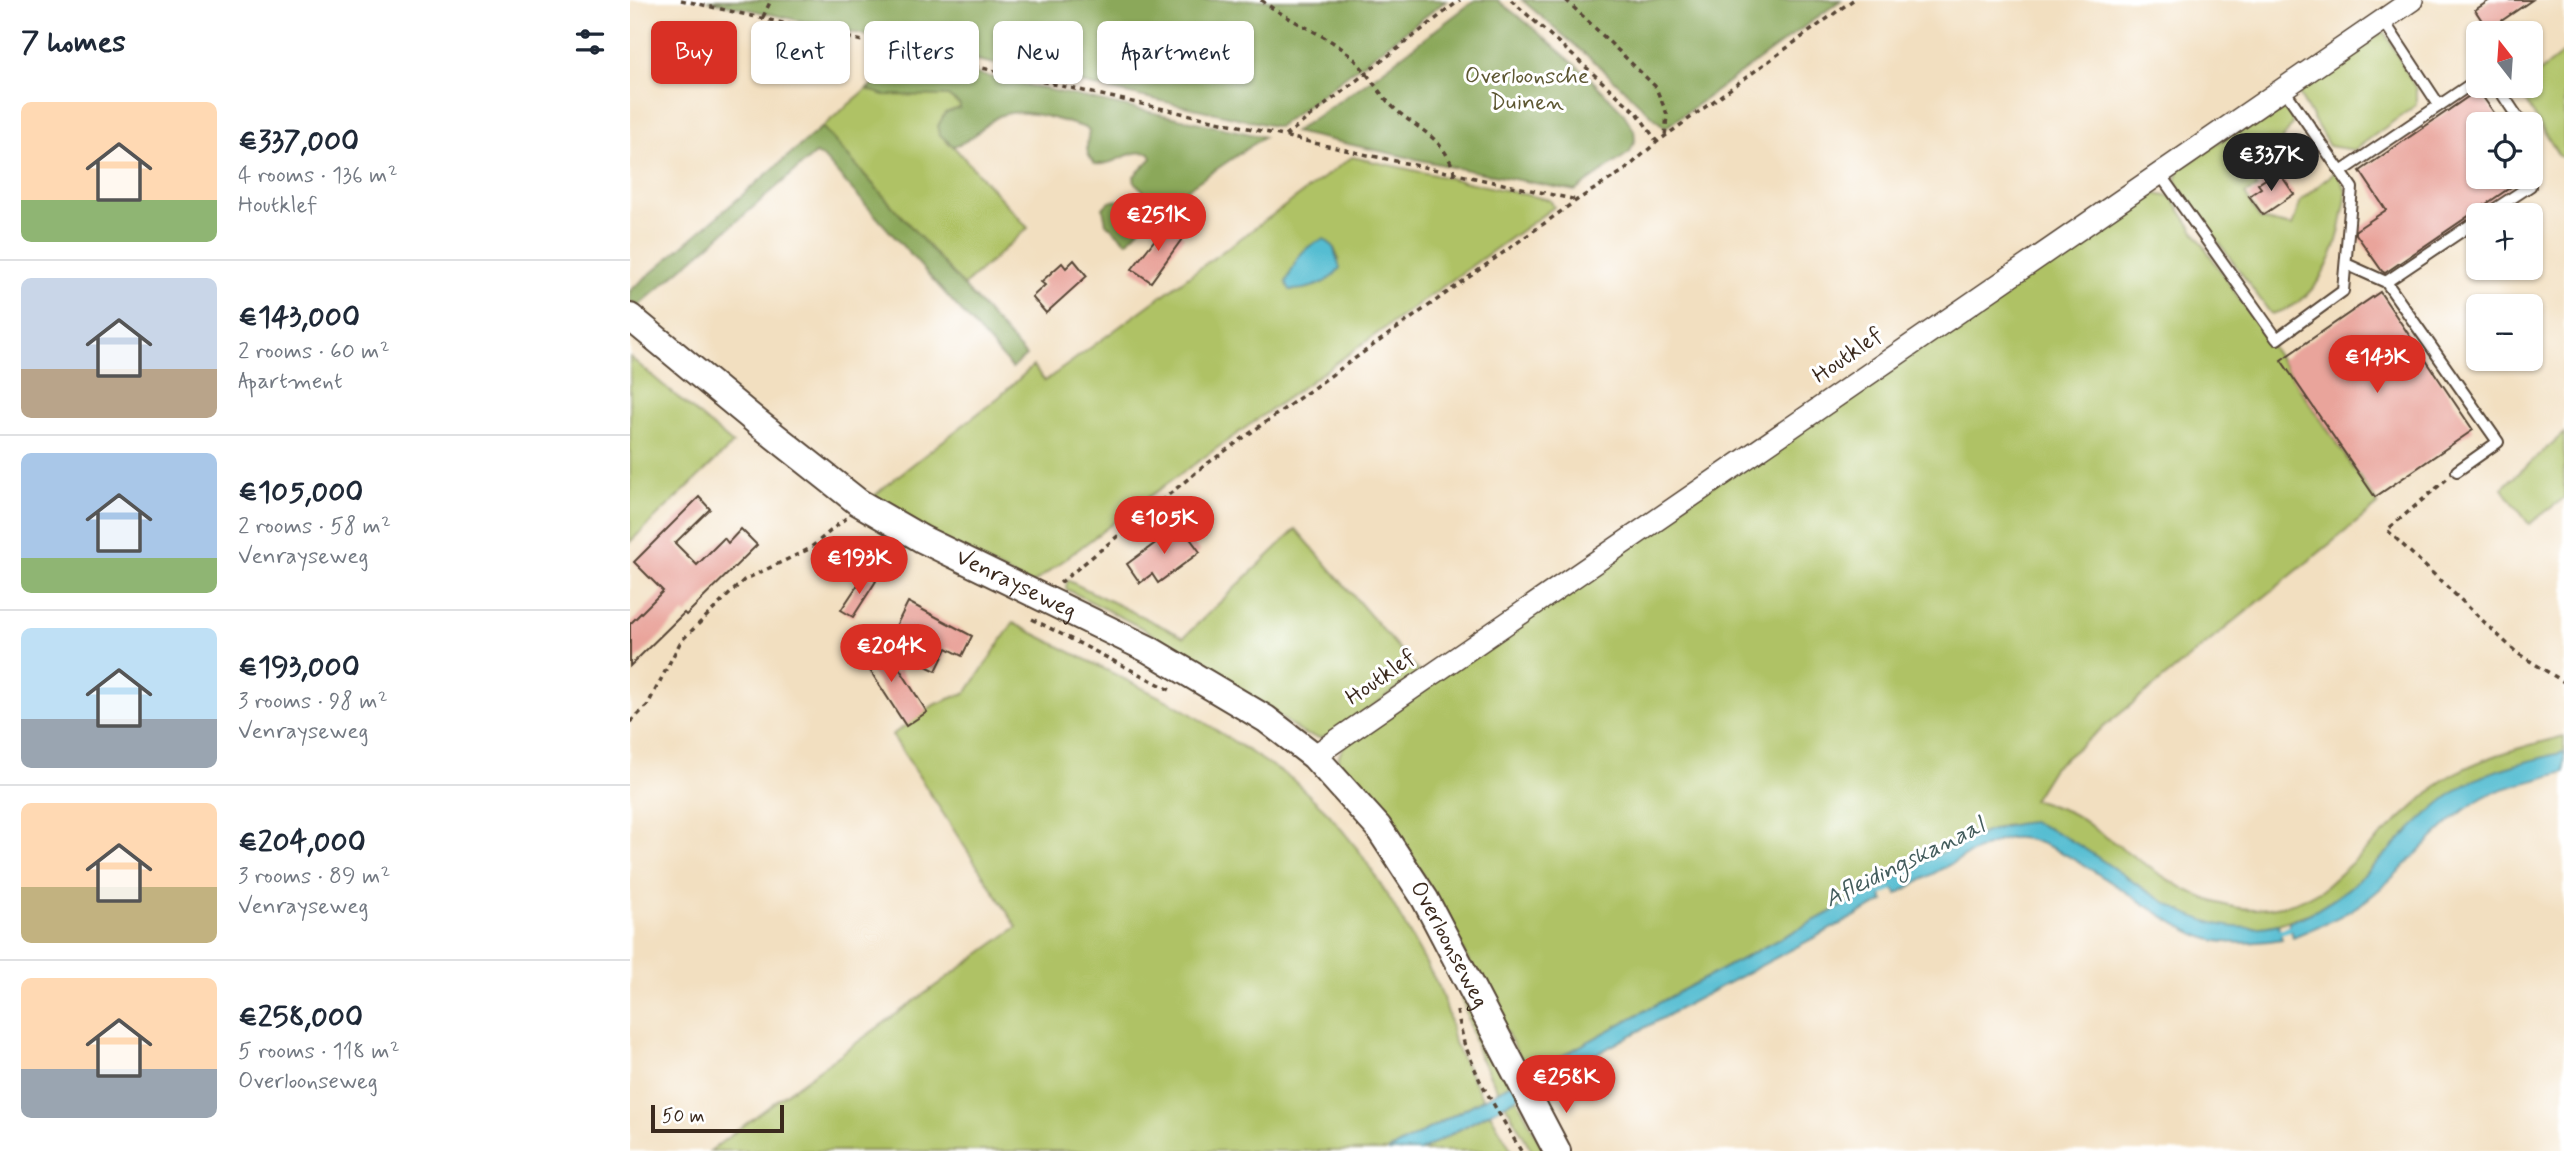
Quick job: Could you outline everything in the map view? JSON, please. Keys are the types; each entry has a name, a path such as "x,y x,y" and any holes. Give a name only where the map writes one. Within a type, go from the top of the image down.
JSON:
{"street":[{"name":"Houtklef","path":"1314,756 2412,0"},
{"name":"Venrayseweg","path":"630,317 858,502 922,539 1044,601 1148,649 1266,719 1314,756"},
{"name":"Overloonseweg","path":"1314,756 1378,827 1419,889 1557,1151"}],"lane":[{"path":"2383,20 2440,105"},
{"path":"2341,172 2466,87"},
{"path":"2159,173 2277,339 2343,291 2352,188 2283,88"},
{"path":"2504,203 2525,189"},
{"path":"2386,282 2466,228"},
{"path":"2346,264 2386,282 2498,442 2456,471"}],"path":[{"path":"681,0 864,41"},
{"path":"763,17 771,0"},
{"path":"1261,0 1346,51 1391,105 1427,131 1440,145 1455,173"},
{"path":"1285,136 1460,0"},
{"path":"1511,0 1638,114 1657,142"},
{"path":"1566,0 1655,86 1667,114 1665,137"},
{"path":"1044,601 1067,576 1204,466 1577,200 1625,170 1657,142 1853,0"},
{"path":"979,67 1577,200"},
{"path":"2456,471 2387,530 2517,653 2564,682"},
{"path":"630,722 647,706 681,641 744,580 808,549 845,519"},
{"name":"Overloonseweg","path":"1456,1006 1464,1043 1480,1081 1521,1151"}],"green space":[{"path":"707,0 1447,0 1278,127 1083,84 1083,21 993,21 993,64 979,60 979,21 864,21 864,35 850,32 850,21 801,21"},
{"name":"Overloonsche Duinen","path":"1475,0 1497,0 1587,75 1622,111 1634,130 1635,139 1630,152 1575,191 1294,132 1367,82"},
{"path":"1522,0 1841,0 1665,128 1597,64"},
{"path":"2384,31 2416,89 2416,105 2354,150 2329,146 2297,91"},
{"path":"2564,52 2564,158 2559,156 2543,130 2543,112 2532,112 2524,98 2543,98 2543,69"},
{"path":"979,74 993,78 993,84 1022,84 1264,137 1159,208 1127,242 1106,223 1103,208 1116,200 1140,202 1144,195 1143,190 1135,183 1134,176 1152,158 1150,153 1136,153 1095,164 1088,153 1089,130 1055,119 1018,112 999,116 966,141 953,146 939,134 938,126 945,113 960,108 960,105 948,96 883,95 867,89 873,84 979,84"},
{"path":"867,89 874,92 948,96 960,105 960,108 945,113 947,142 1028,228 963,286 822,127"},
{"path":"2272,109 2288,110 2292,125 2280,143 2276,162 2253,179 2257,188 2245,194 2260,219 2292,226 2301,200 2336,171 2346,194 2336,245 2322,276 2300,300 2287,309 2271,314 2179,188 2176,179 2179,170 2254,118"},
{"path":"822,127 1026,356 1012,368 823,157 815,154 637,307 630,301 630,291"},
{"path":"1352,157 1550,200 1554,207 1129,511 1031,585 871,503 874,496 889,483 999,397 1033,366 1045,381","holes":["1333,246 1339,260 1294,266 1300,254"]},
{"path":"2151,193 2171,197 2378,505 2053,768 2033,800 2074,815 2184,889 2236,908 2264,909 2293,903 2323,889 2443,780 2457,772 2502,754 2564,736 2564,752 2488,774 2402,839 2344,893 2320,910 2269,927 2220,927 2190,916 2008,824 1971,838 1529,1074 1408,848 1378,804 1338,762 1346,742 1694,498"},
{"path":"630,357 733,444 630,542"},
{"path":"2564,433 2564,498 2529,524 2502,488"},
{"path":"1296,529 1420,673 1330,736 1319,738 1304,734 1210,668 1140,627 1066,589 1067,580 1184,637"},
{"path":"1013,623 1182,708 1292,779 1329,814 1360,852 1393,904 1439,987 1454,1043 1483,1099 1388,1151 710,1151 1017,927 892,735 934,705 967,692"},
{"path":"1456,977 1510,1084 1498,1091 1478,1053"},
{"path":"1517,1098 1544,1151 1532,1151 1505,1104"},
{"path":"1490,1113 1512,1151 1420,1151"}],"water":[{"path":"1324,239 1333,246 1340,268 1318,285 1290,290 1286,282 1300,256 1309,247"},
{"path":"2564,752 2564,772 2482,798 2452,820 2369,898 2342,915 2293,937 2289,922 2314,912 2336,898 2376,864 2432,809 2453,793 2492,772"},
{"path":"2032,822 2063,836 2179,910 2210,922 2243,928 2278,924 2282,939 2232,943 2203,937 2158,913 2078,862 2053,848 2030,840 2011,838 1986,846 1897,894 1889,881 1976,836"},
{"path":"1876,888 1884,901 1688,1004 1420,1151 1388,1151 1681,991"}],"building":[{"path":"2490,0 2532,0 2501,21 2482,21 2475,10"},
{"path":"2466,98 2484,98 2494,112 2466,112 2466,189 2508,189 2488,203 2466,203 2466,218 2385,273 2356,234 2356,230 2386,210 2360,171"},
{"path":"2278,171 2294,194 2263,215 2249,196 2261,188 2258,184"},
{"path":"1167,224 1184,236 1151,282 1132,269"},
{"path":"1074,260 1087,276 1046,313 1032,297 1045,285 1041,282 1062,263 1066,268"},
{"path":"2380,292 2473,430 2375,497 2281,360"},
{"path":"699,497 710,509 675,543 697,565 724,538 728,543 741,529 757,545 630,666 630,624 663,591 634,562"},
{"path":"1180,525 1200,552 1158,583 1152,574 1140,583 1127,564"},
{"path":"865,574 876,581 853,617 841,610"},
{"path":"908,602 972,636 962,656 947,648 936,671 905,656 915,635 896,626"},
{"path":"861,639 896,673 899,668 927,712 906,726 871,672 849,650"}],"waterway":[{"name":"Afleidingskanaal","path":"1873,897 1899,884"},
{"name":"Afleidingskanaal","path":"2274,933 2295,927"}]}
